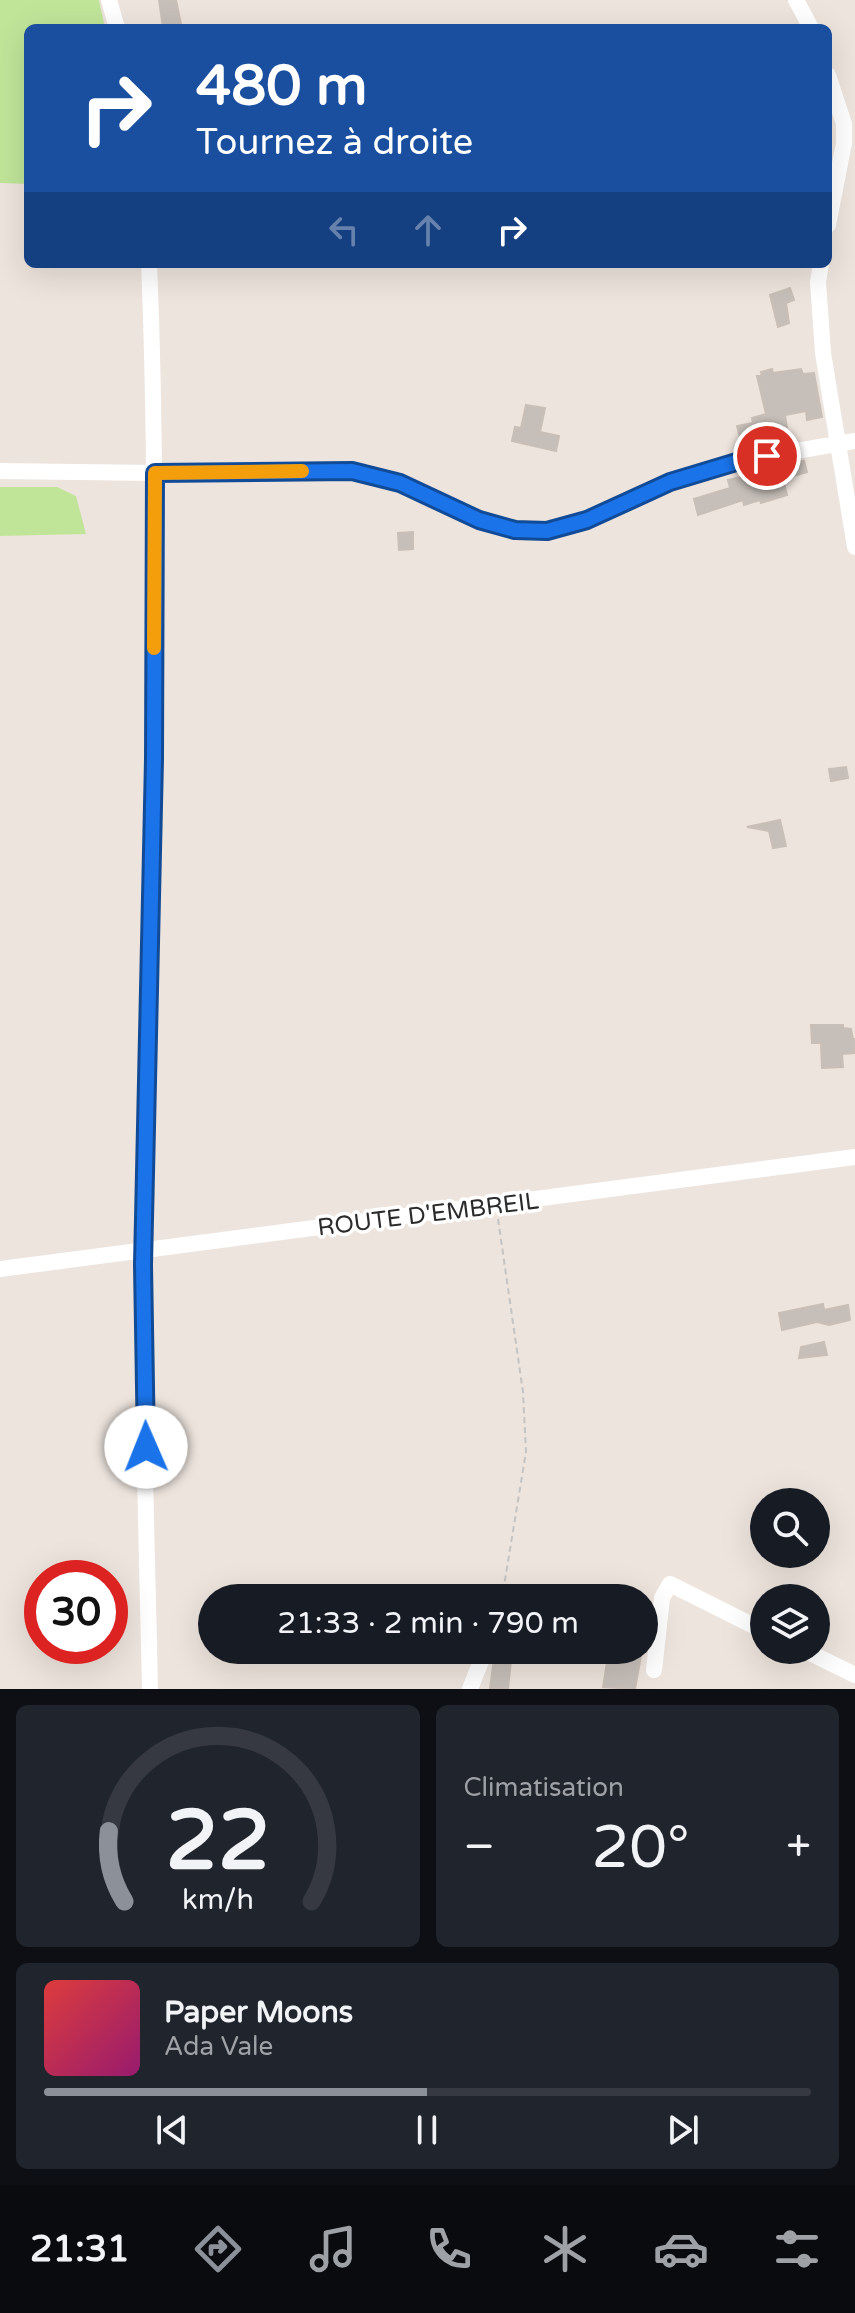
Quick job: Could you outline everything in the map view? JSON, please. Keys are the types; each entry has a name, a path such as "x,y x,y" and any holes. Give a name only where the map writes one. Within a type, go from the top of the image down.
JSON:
{"street":[{"path":"109,0 116,24"},
{"path":"796,0 809,24"},
{"path":"832,87 844,124 840,171 832,207"},
{"path":"149,268 155,409 154,759 143,1250 150,1689"},
{"path":"820,268 818,282 823,353 855,547"},
{"path":"0,471 352,471 400,483 479,520 515,530 547,531 587,520 670,482 743,460 855,441"},
{"name":"ROUTE D'EMBREIL","path":"0,1269 855,1157"},
{"path":"654,1670 662,1598 670,1584 750,1624"},
{"path":"830,1663 855,1675"},
{"path":"470,1689 480,1664"}],"path":[{"path":"496,1206 523,1392 526,1452 504,1584"}],"green space":[{"path":"0,0 99,0 104,24 24,24 24,184 0,183"},
{"path":"0,487 57,487 76,496 86,534 0,536"}],"building":[{"path":"159,0 176,0 181,24 163,24"},
{"path":"790,288 794,300 786,303 789,323 778,327 770,295"},
{"path":"772,369 773,373 801,369 803,374 814,373 822,417 807,420 806,411 785,415 789,441 743,449 737,426 753,423 752,418 766,414 757,376"},
{"path":"526,405 545,408 540,432 559,436 556,451 512,441 515,427 521,428"},
{"path":"804,461 807,472 783,479 787,495 744,505 743,500 698,515 694,499 730,488 728,480 753,474 752,470"},
{"path":"413,532 413,549 399,550 398,533"},
{"path":"846,767 848,778 831,781 829,769"},
{"path":"780,820 786,846 773,848 769,831 747,827"},
{"path":"811,1025 843,1025 843,1028 851,1029 855,1053 842,1054 843,1067 822,1068 821,1043 812,1043"},
{"path":"823,1304 824,1310 848,1305 850,1320 829,1325 817,1322 782,1330 779,1313"},
{"path":"824,1342 827,1355 799,1358 801,1347"},
{"path":"493,1664 511,1664 508,1689 490,1688"},
{"path":"607,1664 639,1664 635,1689 603,1687"}],"slow traffic":[{"path":"154,648 155,473 302,471"}],"route":[{"path":"146,1447 143,1265 154,759 155,473 352,471 400,483 479,520 515,530 547,531 587,520 670,482 767,456"}]}
